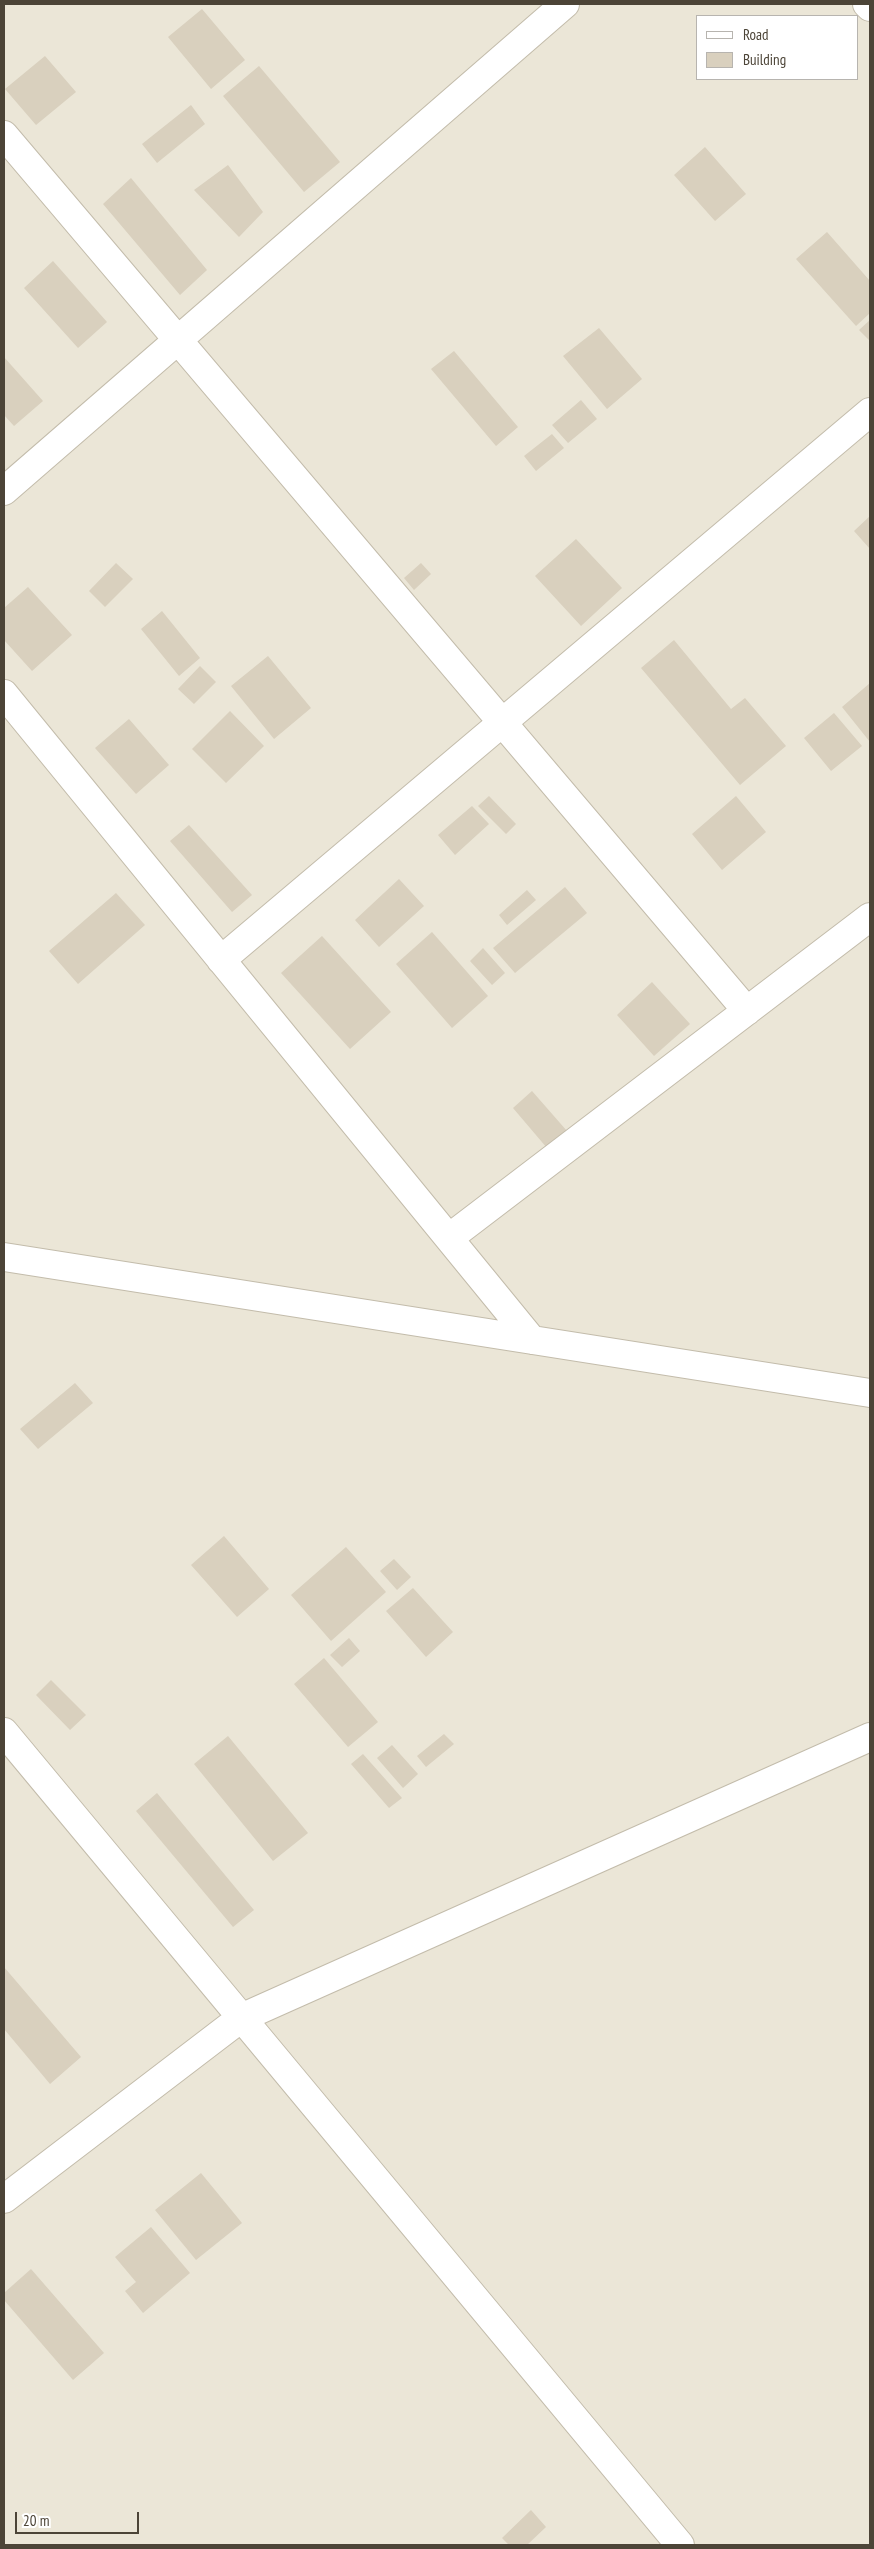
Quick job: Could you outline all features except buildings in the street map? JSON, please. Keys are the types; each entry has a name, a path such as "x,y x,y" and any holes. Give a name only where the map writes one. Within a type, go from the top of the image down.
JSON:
{"street":[{"path":"4,491 565,4"},
{"path":"867,4 870,7"},
{"path":"4,135 747,1011"},
{"path":"221,960 870,412"},
{"path":"4,694 532,1340"},
{"path":"449,1238 870,917"},
{"path":"4,1257 870,1393"},
{"path":"4,1732 680,2545"},
{"path":"4,2198 242,2018 870,1737"}],"shaded area":[{"path":"4,4 870,4 870,2545 4,2545"}]}
